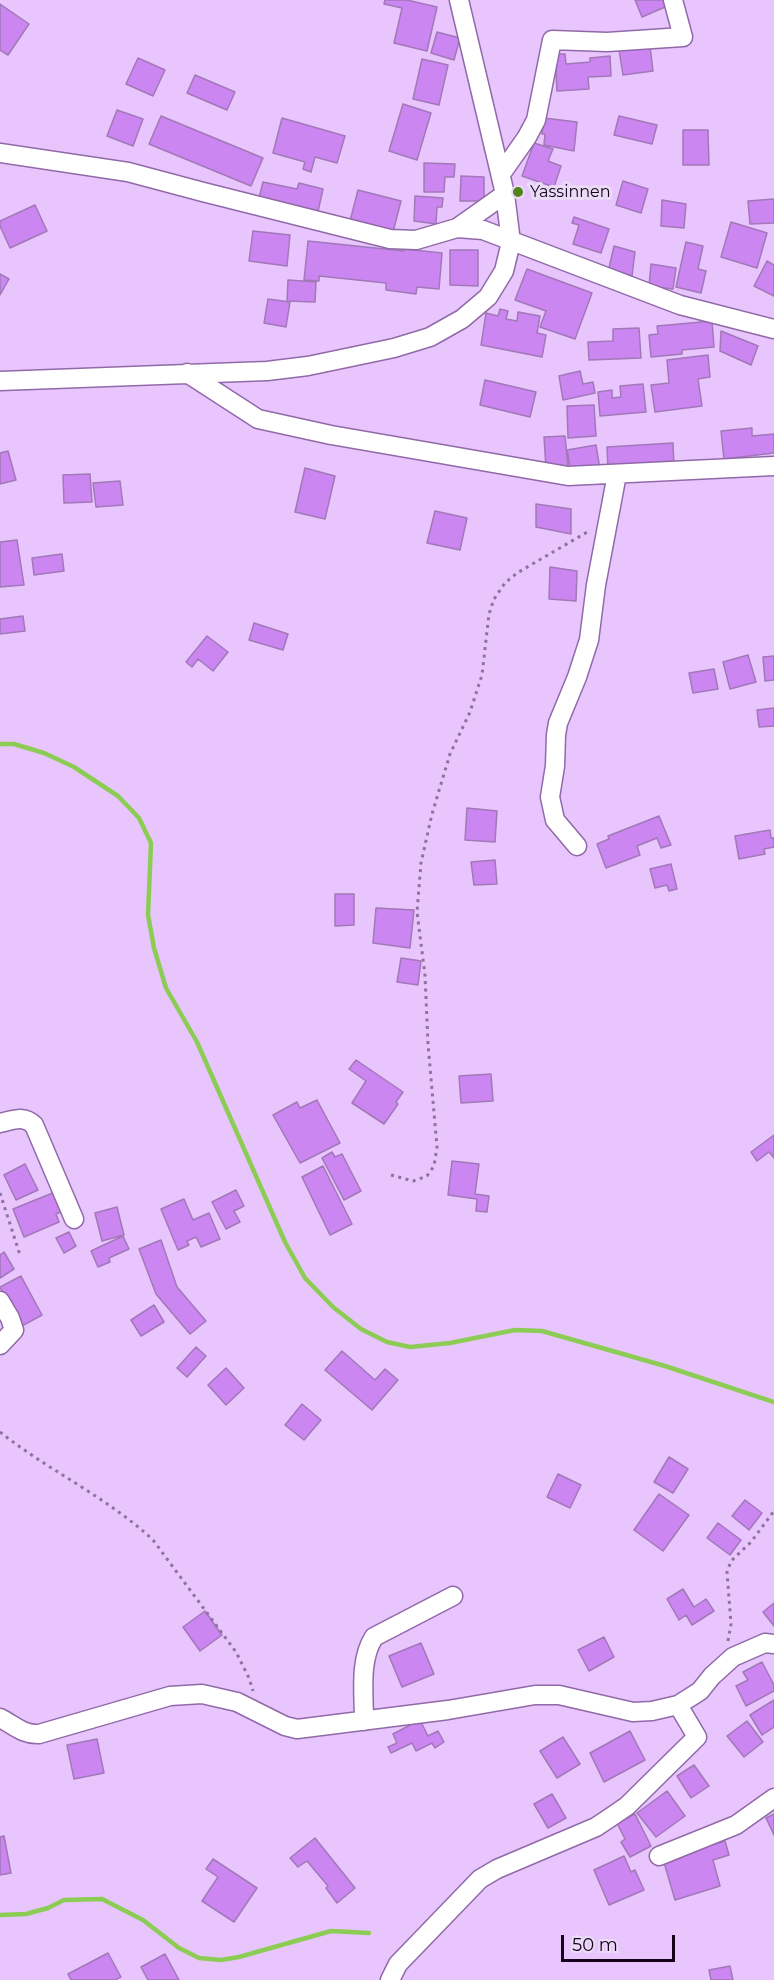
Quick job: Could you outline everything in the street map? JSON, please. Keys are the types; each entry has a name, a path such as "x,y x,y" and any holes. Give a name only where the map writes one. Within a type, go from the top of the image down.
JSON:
{"street":[{"path":"0,381 267,371 308,366 394,348 430,337 462,319 488,297 504,271 511,242 506,194 459,0"},
{"path":"501,174 536,120 552,40 607,42 683,37 673,0"},
{"path":"0,153 129,172 390,239 416,240 457,228 506,194"},
{"path":"457,228 483,230 680,305 774,329"},
{"path":"188,373 258,419 342,437 568,476 774,466"},
{"path":"577,846 555,820 550,797 558,723 589,640 596,585 616,474"},
{"path":"0,1123 18,1118 26,1119 34,1125 74,1220"},
{"path":"0,1301 14,1330 0,1345"},
{"path":"364,1721 364,1661 368,1646 374,1637 453,1596"},
{"path":"0,1718 30,1735 39,1734 170,1696 202,1694 237,1702 285,1726 297,1729 448,1710 535,1695 568,1697 633,1713 678,1705 700,1691 733,1657 765,1643 774,1644"},
{"path":"390,1980 398,1964 480,1879 496,1869 596,1827 627,1806 697,1737 678,1705"},
{"path":"659,1856 736,1825 774,1798"}],"path":[{"path":"390,1175 413,1181 427,1176 434,1166 437,1147 428,1044 425,975 417,912 422,863 432,814 450,754 470,712 482,675 489,614 505,583 517,573 608,520"},
{"path":"0,1193 20,1256"},
{"path":"0,1432 140,1527 153,1540 236,1652 249,1678 259,1712"},
{"path":"725,1664 731,1624 727,1572 731,1560 750,1542 774,1510"}],"building":[{"path":"385,0 407,0 437,7 427,51 394,43 402,8 384,4"},
{"path":"635,0 670,0 672,4 642,17"},
{"path":"0,4 29,24 8,55 0,50"},
{"path":"437,32 460,38 454,60 431,53"},
{"path":"650,46 653,71 623,75 619,50"},
{"path":"555,54 565,54 566,64 590,62 590,58 610,56 611,76 588,77 589,89 557,91"},
{"path":"138,58 165,70 153,96 126,84"},
{"path":"422,59 448,65 439,105 413,99"},
{"path":"195,75 235,92 227,110 187,93"},
{"path":"403,104 431,113 417,160 389,151"},
{"path":"117,110 143,119 133,146 107,136"},
{"path":"161,116 263,158 251,186 149,144"},
{"path":"619,116 657,125 652,144 614,135"},
{"path":"282,118 345,136 337,163 315,157 311,172 303,169 305,162 273,153"},
{"path":"544,118 577,122 574,151 544,145 545,134 542,134"},
{"path":"683,130 708,130 709,165 683,165"},
{"path":"534,143 553,149 548,161 561,166 554,187 522,176"},
{"path":"424,163 455,164 454,177 445,177 444,192 424,192"},
{"path":"461,176 484,177 484,201 460,201"},
{"path":"623,181 648,189 641,213 616,205"},
{"path":"263,182 297,189 299,183 323,189 317,216 258,202"},
{"path":"358,190 401,201 393,232 350,221"},
{"path":"415,196 443,198 442,207 437,207 436,224 414,221"},
{"path":"774,199 774,223 750,224 748,201"},
{"path":"662,200 686,204 684,228 661,226"},
{"path":"35,205 47,231 10,248 0,221"},
{"path":"574,217 609,229 601,253 573,244 579,225 572,223"},
{"path":"731,222 767,233 757,268 721,257"},
{"path":"253,231 290,235 287,266 249,261"},
{"path":"308,241 442,253 439,289 417,287 416,294 386,290 386,283 319,276 319,281 304,280"},
{"path":"686,242 703,246 698,269 706,271 701,293 676,287"},
{"path":"614,246 635,252 632,276 609,268"},
{"path":"450,250 478,250 478,286 450,285"},
{"path":"767,261 774,265 774,296 754,286"},
{"path":"651,264 676,268 673,289 649,286"},
{"path":"527,269 592,293 575,339 540,327 546,311 515,300"},
{"path":"0,274 9,279 0,295"},
{"path":"288,280 316,282 315,302 287,301"},
{"path":"268,299 290,302 286,327 264,323"},
{"path":"500,309 508,311 506,319 517,321 518,312 540,316 537,333 546,335 542,357 481,345 486,313 498,316"},
{"path":"712,321 714,347 682,350 682,354 651,357 649,335 658,334 657,326"},
{"path":"639,328 641,358 589,360 588,342 613,341 613,329"},
{"path":"721,331 758,346 751,365 720,351"},
{"path":"708,355 710,377 698,379 702,406 655,412 651,385 669,383 667,360"},
{"path":"580,371 583,384 593,382 595,393 563,400 559,376"},
{"path":"485,380 536,392 530,417 480,405"},
{"path":"643,384 646,412 600,416 598,392 612,390 612,398 621,397 620,386"},
{"path":"594,405 596,436 568,438 567,406"},
{"path":"752,428 752,436 774,434 774,453 724,459 721,431"},
{"path":"565,436 568,466 546,468 544,437"},
{"path":"673,443 674,467 608,470 607,447"},
{"path":"596,445 600,469 571,473 567,450"},
{"path":"8,451 16,480 0,484 0,453"},
{"path":"305,468 335,476 325,519 295,512"},
{"path":"90,474 92,502 64,503 63,475"},
{"path":"120,481 123,505 96,507 93,483"},
{"path":"536,504 571,509 571,534 536,527"},
{"path":"435,511 467,518 460,550 427,543"},
{"path":"17,540 24,585 0,587 0,542"},
{"path":"62,554 64,571 34,575 32,558"},
{"path":"550,567 577,571 576,601 549,599"},
{"path":"23,616 25,631 0,634 0,619"},
{"path":"254,623 288,634 283,650 249,640"},
{"path":"207,636 228,652 213,671 198,659 192,667 186,662"},
{"path":"748,655 756,682 730,689 723,662"},
{"path":"774,656 774,680 765,681 763,657"},
{"path":"714,669 718,689 693,693 689,673"},
{"path":"774,708 774,726 759,727 757,710"},
{"path":"467,808 497,811 495,842 465,840"},
{"path":"659,816 671,845 661,848 657,838 637,846 640,855 606,868 597,844 609,839 608,836"},
{"path":"770,830 771,838 774,838 774,847 764,849 765,854 739,859 735,836"},
{"path":"495,860 497,884 474,885 471,862"},
{"path":"671,864 677,889 669,891 667,885 655,888 650,869"},
{"path":"335,894 354,894 354,925 335,926"},
{"path":"376,908 414,910 410,948 373,943"},
{"path":"401,958 421,961 418,985 397,982"},
{"path":"356,1060 403,1092 396,1102 398,1104 384,1124 352,1103 366,1081 349,1069"},
{"path":"491,1074 493,1101 461,1103 459,1076"},
{"path":"317,1100 340,1143 300,1163 273,1115 297,1102 300,1108"},
{"path":"774,1135 774,1158 769,1152 757,1161 751,1152"},
{"path":"332,1152 335,1157 342,1154 361,1191 344,1200 322,1158"},
{"path":"452,1161 479,1164 475,1194 489,1196 487,1212 476,1211 477,1199 448,1195"},
{"path":"25,1164 38,1190 16,1200 4,1175"},
{"path":"323,1166 352,1224 330,1235 302,1177"},
{"path":"236,1190 244,1206 234,1211 240,1222 226,1229 212,1202"},
{"path":"55,1192 63,1211 56,1214 59,1222 24,1237 13,1209"},
{"path":"184,1199 193,1220 209,1213 220,1239 201,1247 196,1237 187,1241 189,1245 178,1250 161,1209"},
{"path":"117,1207 124,1235 102,1241 95,1213"},
{"path":"69,1232 76,1246 64,1253 56,1238"},
{"path":"123,1236 129,1249 109,1258 110,1262 98,1267 91,1251"},
{"path":"161,1240 177,1287 206,1321 190,1334 156,1294 139,1249"},
{"path":"4,1252 14,1269 0,1278 0,1255"},
{"path":"21,1276 42,1315 20,1327 0,1287"},
{"path":"154,1305 164,1322 141,1336 131,1320"},
{"path":"196,1347 206,1356 187,1377 177,1368"},
{"path":"342,1351 375,1380 385,1369 398,1380 372,1410 325,1370"},
{"path":"226,1368 244,1388 226,1405 208,1385"},
{"path":"302,1404 321,1420 304,1440 285,1425"},
{"path":"669,1457 688,1469 673,1493 654,1482"},
{"path":"558,1474 581,1485 570,1508 547,1497"},
{"path":"659,1494 689,1515 663,1551 634,1530"},
{"path":"745,1500 762,1513 749,1530 732,1516"},
{"path":"718,1523 741,1540 730,1555 707,1538"},
{"path":"683,1589 694,1607 706,1599 714,1611 692,1625 686,1615 679,1620 667,1599"},
{"path":"774,1603 774,1626 763,1612"},
{"path":"205,1611 222,1635 200,1651 183,1627"},
{"path":"604,1637 614,1657 589,1671 578,1650"},
{"path":"421,1643 434,1674 402,1687 389,1656"},
{"path":"762,1662 774,1685 774,1691 746,1706 736,1686 748,1680 743,1672"},
{"path":"774,1700 774,1727 762,1735 750,1715"},
{"path":"420,1720 428,1736 438,1731 444,1742 435,1748 432,1743 416,1751 412,1743 391,1753 388,1747 397,1743 393,1734"},
{"path":"747,1721 763,1742 744,1757 727,1736"},
{"path":"630,1731 645,1760 604,1782 590,1753"},
{"path":"563,1737 580,1764 557,1778 540,1751"},
{"path":"97,1739 104,1773 74,1779 67,1745"},
{"path":"694,1765 709,1786 691,1798 677,1776"},
{"path":"667,1791 685,1816 656,1837 637,1813"},
{"path":"552,1794 566,1818 548,1828 534,1804"},
{"path":"635,1814 651,1846 630,1857 621,1842 625,1839 617,1823"},
{"path":"774,1814 774,1835 766,1818"},
{"path":"4,1836 11,1873 0,1875 0,1837"},
{"path":"315,1838 355,1888 337,1903 326,1888 328,1886 307,1861 298,1867 290,1858"},
{"path":"725,1841 729,1855 713,1860 720,1886 675,1900 663,1859"},
{"path":"624,1856 631,1872 635,1870 644,1890 609,1905 594,1870"},
{"path":"213,1859 257,1888 234,1922 202,1901 218,1877 206,1869"},
{"path":"108,1953 121,1977 115,1980 71,1980 68,1974"},
{"path":"165,1954 179,1980 148,1980 141,1967"},
{"path":"730,1966 733,1980 711,1980 709,1970"}],"waterway":[{"path":"0,744 14,744 44,753 74,767 118,796 139,818 151,843 148,915 154,948 166,988 197,1042 285,1242 305,1278 333,1307 361,1329 387,1342 410,1347 450,1343 515,1330 542,1331 665,1366 774,1402"},
{"path":"0,1915 26,1914 48,1908 64,1900 102,1899 143,1920 179,1948 199,1958 221,1960 331,1931 369,1933"}],"place":[{"name":"Yassinnen","path":"518,192"}]}
